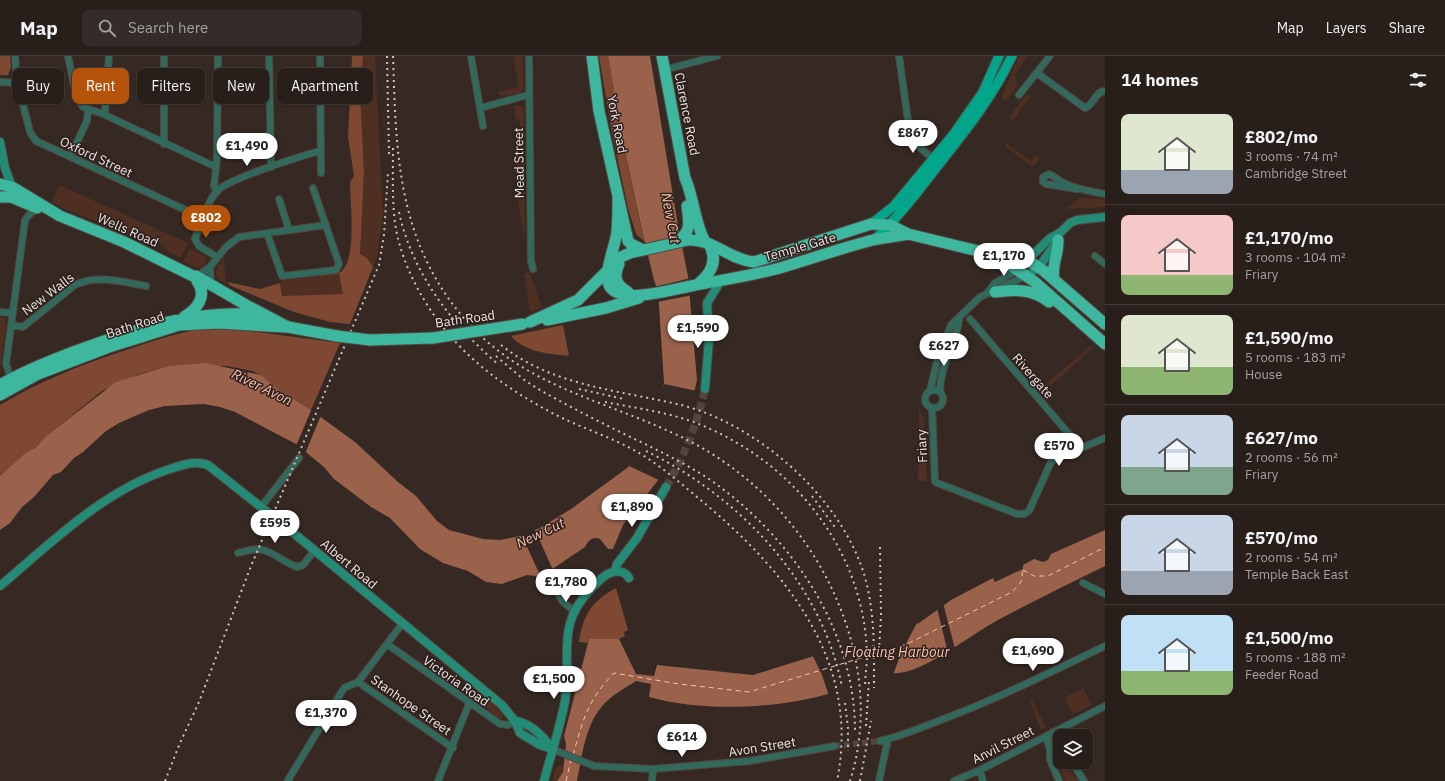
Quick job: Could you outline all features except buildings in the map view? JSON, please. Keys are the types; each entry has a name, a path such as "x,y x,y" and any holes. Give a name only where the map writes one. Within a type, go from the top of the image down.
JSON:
{"highway":[{"name":"York Road","path":"592,56 599,111 628,241 640,249"},
{"name":"Clarence Road","path":"662,56 685,178 689,188 697,226 713,251 714,264 710,272 695,285"},
{"name":"Clarence Road","path":"685,178 684,187 688,235"},
{"name":"Wells Road","path":"0,184 8,194 37,208 51,211 124,242 196,278 213,290 219,289 266,316"},
{"path":"0,192 8,194"},
{"name":"Wells Road","path":"8,194 44,205 51,211"},
{"name":"York Road","path":"608,270 617,230 618,197"},
{"path":"634,294 620,287 616,280 616,269 621,257 640,249 675,242 688,235 738,258 754,262 871,224"},
{"name":"Temple Gate","path":"871,224 890,225 908,234 995,255 1013,255 1028,260"},
{"name":"Temple Gate","path":"648,296 695,285 720,282 780,268 874,240 908,234"},
{"path":"1054,279 1052,267 1058,246 1059,236"},
{"name":"Temple Gate","path":"995,255 1022,273 1105,344"},
{"name":"Bath Road","path":"527,323 578,300 621,257"},
{"path":"1028,260 1054,279 1105,324"},
{"path":"608,270 608,280 611,288 622,294 648,296"},
{"path":"182,318 195,309 202,297 200,286 196,278"},
{"path":"219,289 241,295 275,312 285,322"},
{"path":"991,292 1028,291 1044,298 1055,307 1064,308"},
{"name":"Bath Road","path":"0,385 51,361 104,341 182,318 212,314 266,316 335,335 370,340 433,338 581,314 648,296"},
{"name":"Bath Road","path":"0,395 38,374 109,347 179,325 285,322"}],"main road":[{"path":"871,224 894,206 933,159 978,100 999,56"},
{"path":"874,240 890,225 986,104 1012,56"}],"street":[{"name":"Oxford Street","path":"15,56 15,68"},
{"path":"68,56 78,102 88,109 103,114 164,144 216,167"},
{"path":"103,114 105,110 109,56"},
{"path":"164,56 164,144"},
{"path":"217,192 214,186 216,167 218,56"},
{"path":"269,56 270,167"},
{"path":"320,56 321,173"},
{"path":"471,56 484,126"},
{"name":"Mead Street","path":"529,56 528,96 531,261 533,269"},
{"path":"664,70 717,56"},
{"path":"899,56 910,135 916,144 933,159"},
{"path":"1019,95 1050,56"},
{"path":"1037,72 1086,108 1090,106 1100,93 1105,91"},
{"path":"0,82 12,82"},
{"path":"480,108 528,96"},
{"name":"Oxford Street","path":"23,104 33,138 40,143 203,218"},
{"path":"70,157 87,121 88,109"},
{"path":"0,142 8,194"},
{"path":"217,257 196,243 195,239 203,218 217,192 227,184 270,167 320,151"},
{"path":"1081,188 1076,189 1046,184 1043,182 1043,176 1049,174 1063,183 1105,194"},
{"path":"267,233 282,276 336,270 339,264 313,188"},
{"path":"279,199 289,230"},
{"path":"11,379 6,364 24,226 28,216 37,208"},
{"path":"1022,273 1038,267 1059,236 1070,223 1077,220 1105,217"},
{"path":"196,278 210,267 226,247 240,237 326,225"},
{"path":"1022,273 1028,260 1049,239 1059,236"},
{"path":"1095,256 1105,264"},
{"path":"210,267 219,289"},
{"name":"Friary","path":"991,292 995,283 1022,273"},
{"name":"Friary","path":"932,408 927,405 925,401 926,395 930,391 934,369 951,325 973,302 1022,273"},
{"name":"New Walls","path":"11,325 23,327 75,285 85,280 97,279 146,286"},
{"path":"705,389 709,339 706,309 709,299 720,282"},
{"path":"0,312 13,313"},
{"name":"Friary","path":"932,408 941,405 943,398 940,392 940,379 958,329 959,318"},
{"name":"Rivergate","path":"970,319 1081,448"},
{"path":"930,391 936,390 940,392"},
{"name":"Friary","path":"932,408 935,482 1017,514 1024,514 1030,511 1050,462 1081,448"},
{"path":"1081,448 1105,438"},
{"path":"261,507 299,458"},
{"name":"Albert Road","path":"0,586 84,516 108,498 147,477 191,463 208,465 502,705 515,721 520,733 540,745 552,749"},
{"path":"616,571 616,564 637,538 666,486"},
{"path":"238,554 253,548 270,551 297,567 303,565 314,551"},
{"path":"544,781 565,699 568,663 567,633 574,611 580,600 601,578 616,571 624,573 629,578"},
{"path":"1083,583 1105,594"},
{"path":"553,585 563,602 574,611"},
{"name":"Stanhope Street","path":"402,624 358,682 453,748"},
{"name":"Victoria Road","path":"387,644 469,704 500,724 508,725 515,721"},
{"path":"880,741 966,711 1019,688 1105,646"},
{"path":"289,781 288,780 344,688 358,682"},
{"path":"438,781 453,748 469,704"},
{"name":"Anvil Street","path":"1059,729 1105,706"},
{"name":"Anvil Street","path":"954,781 980,770 1053,732"},
{"path":"1046,736 1050,749 1050,759 1059,781"},
{"path":"879,781 888,739"},
{"name":"Avon Street","path":"552,749 581,762 605,767 653,769 750,761 836,746"},
{"path":"652,781 653,769"},
{"path":"1076,769 1084,781"},
{"path":"980,770 983,781"}],"shaded area":[{"path":"0,56 10,56 11,68 8,75 0,75"},
{"path":"352,56 363,56 362,68 351,68"},
{"path":"363,56 375,56 383,213 377,257 373,267 368,259 360,254 364,172 361,104 373,104 373,68 362,68"},
{"path":"513,56 523,56 524,88 520,93 500,96 498,92 519,87"},
{"path":"599,56 608,56 621,132 644,241 636,234 628,208 611,128"},
{"path":"1019,56 1028,56 1015,74 1017,86 1006,100 1003,100 1002,96"},
{"path":"1027,94 1030,97 1012,122 1010,116"},
{"path":"350,104 361,104 364,172 360,254 368,259 373,267 350,324 330,322 294,312 229,285 228,282 260,289 280,283 282,296 343,294 339,273 345,267 349,257 351,245 352,217 350,182 354,176 348,137"},
{"path":"519,105 523,107 524,111 525,242 516,190 521,189 517,165 520,164 520,119 516,120 514,106"},
{"path":"1006,143 1031,161 1035,155 1040,158 1035,165 1032,166 1006,147"},
{"path":"59,185 188,243 188,245 180,258 166,250 160,243 137,238 63,208 52,202"},
{"path":"1080,198 1105,199 1105,207 1066,209"},
{"path":"189,248 206,257 206,263 204,266 198,268 184,262"},
{"path":"224,257 226,284 216,275 217,269"},
{"path":"529,272 542,307 532,312 530,311 524,274"},
{"path":"339,273 343,294 282,296 280,281"},
{"path":"0,317 3,317 6,322 0,375"},
{"path":"563,325 569,356 530,349 523,346 511,336"},
{"path":"201,329 236,329 340,343 311,410 277,389 261,375 252,371 227,366 168,366 137,375 102,391 46,436 32,451 24,454 0,476 0,405 58,375 89,363 160,339"},
{"path":"1090,346 1094,347 1040,395 1038,391"},
{"path":"919,408 924,420 927,481 918,481"},
{"path":"616,588 628,630 624,632 625,636 619,639 589,639 587,643 579,642 583,624 594,604 607,593"},
{"path":"1083,688 1092,705 1073,714 1064,698"},
{"path":"481,693 504,714 503,719 497,718 486,707"},
{"path":"1032,700 1046,727 1041,730 1030,701"},
{"path":"559,765 564,766 563,772 557,781 552,781 556,768"},
{"path":"1060,769 1069,769 1074,777 1077,776 1079,781 1065,781"}],"water":[{"path":"608,56 650,56 678,226 688,276 697,380 683,440 666,470 623,525 613,549 608,549 600,539 593,538 585,547 548,572 536,576 527,575 502,584 486,582 468,571 443,563 420,549 390,518 371,507 334,479 324,467 296,444 235,412 204,404 165,406 149,410 119,423 106,431 83,452 74,458 61,472 53,475 34,497 22,507 10,523 0,530 0,476 24,454 35,448 46,436 116,382 168,366 206,363 261,375 277,389 311,410 355,442 398,482 416,496 437,521 449,530 483,539 500,540 520,536 540,528 571,509 627,468 634,461 649,436 662,399 664,382 658,291 643,235 621,132"},
{"name":"Floating Harbour","path":"1105,530 1105,566 998,620 946,653 916,668 903,672 892,673 828,694 807,699 785,703 739,707 692,705 649,697 651,684 636,681 610,698 597,713 585,741 577,781 557,781 563,772 566,744 564,736 589,639 619,639 636,674 654,676 657,665 753,675 919,623 951,600 993,578 995,582 1023,569 1023,565 1034,559 1043,562 1048,560 1051,554"}],"pier":[{"path":"691,278 693,295 657,302 654,287"},
{"path":"664,384 697,391 685,441 676,460 661,481 629,466 654,422"},
{"path":"312,408 321,415 305,454 296,446"},
{"path":"534,528 553,570 541,577 521,534"},
{"path":"943,603 955,649 948,653 937,608"},
{"path":"918,621 901,653 893,675 829,696 822,675 812,654"}],"ferry route":[{"path":"1023,570 1034,576 1048,576 1105,547"},
{"path":"573,755 587,711 605,683 614,673 679,684 749,692 907,644 1012,592 1021,582 1023,569"},
{"path":"566,781 571,760"}],"tunnel":[{"path":"666,487 690,439 705,389"},
{"path":"835,746 880,741"}],"railway":[{"path":"387,56 389,154"},
{"path":"393,56 399,160 404,193 412,225 424,256 440,286 462,316 485,339 509,358 535,374 561,387 675,434 704,449 731,467 756,487 778,509 799,534 816,560 832,588 844,618 859,679 861,720 859,741 850,781"},
{"path":"393,148 394,214 397,236 417,288 431,311 451,337 494,377 526,398 560,417 626,446 662,468 734,530 763,559 789,590 811,624 828,660 838,698 842,738 837,781"},
{"path":"165,781 180,743 199,702 251,566 379,265 384,235 388,172"},
{"path":"399,212 405,234 414,256 424,277 436,296 465,333 499,365"},
{"path":"501,345 520,358 563,378 608,390 677,404 706,413 736,427 764,445 791,466 815,491 836,517 852,545 864,574 868,588 872,616 874,688"},
{"path":"496,356 523,379 538,389 676,460 709,479 739,502 766,528 791,557 813,588 830,621 844,657 852,693 855,731"},
{"path":"579,389 624,399"},
{"path":"605,402 671,415 708,428 741,445 771,466 798,491 821,519 840,550 854,583 863,619 867,656 865,686"},
{"path":"646,451 681,470 713,493 744,518 772,547 796,579 816,613 832,649 842,687"},
{"path":"812,496 837,530"},
{"path":"879,651 881,616 880,547"},
{"path":"866,726 869,680"},
{"path":"845,703 848,728 848,751"},
{"path":"860,781 871,721"}],"water label":[{"name":"New Cut","path":"671,218"},
{"name":"River Avon","path":"262,387"},
{"name":"New Cut","path":"540,533"}]}
